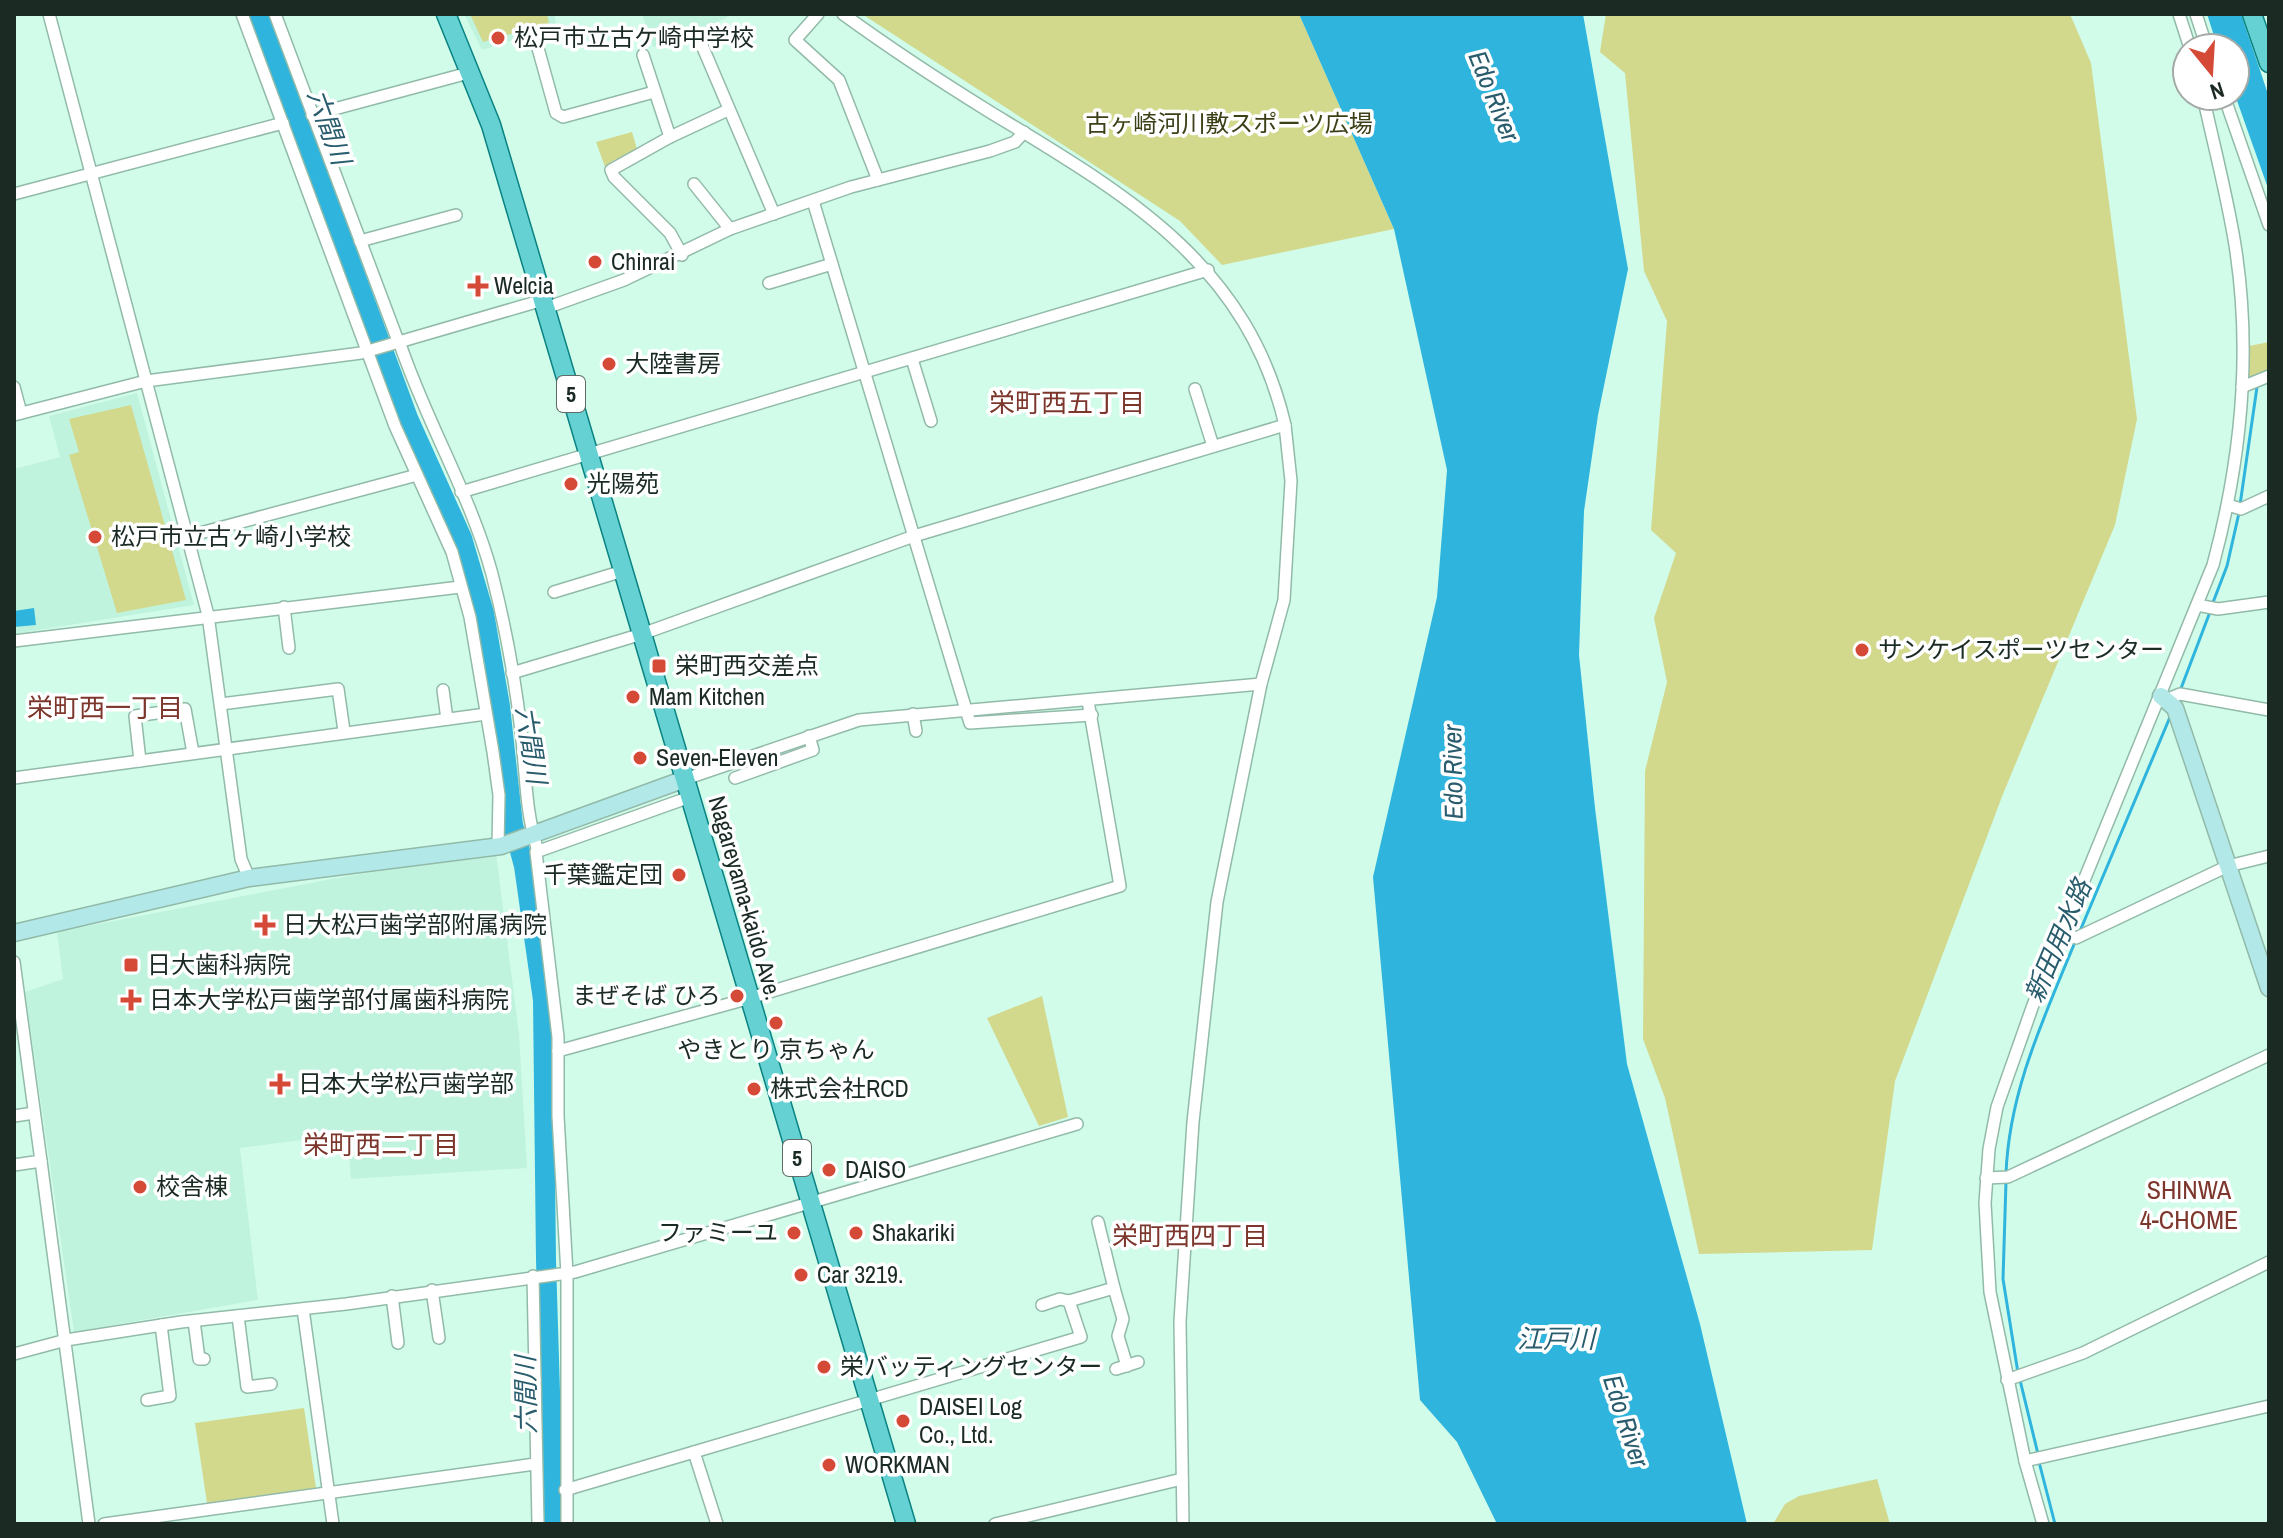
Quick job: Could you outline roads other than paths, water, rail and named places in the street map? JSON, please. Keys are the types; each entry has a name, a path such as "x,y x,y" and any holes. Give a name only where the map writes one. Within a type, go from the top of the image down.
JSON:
{"main road":[{"name":"Nagareyama-kaido Ave.","path":"446,14 472,72 544,304 906,1524"},
{"path":"2252,14 2269,63"}],"street":[{"path":"49,14 208,615 241,859 249,878"},
{"path":"242,14 367,351 417,475 443,529 470,617 499,795 501,846"},
{"path":"275,14 426,414 461,492 491,572 512,673 526,775 527,817 533,842 558,1051 561,1205 567,1274 567,1524"},
{"path":"818,14 795,40 839,80 878,180"},
{"path":"843,14 1075,162 1147,213 1208,270 1255,342 1285,425 1291,481 1288,564 1281,614 1261,684 1208,962 1181,1258 1183,1524"},
{"path":"536,41 556,113 563,117 654,92"},
{"path":"701,43 774,214"},
{"path":"643,55 670,137"},
{"path":"312,115 472,72"},
{"path":"682,255 670,233 614,177 611,170 670,137 728,110"},
{"path":"2043,1524 2025,1461 1990,1292 1986,1178 1997,1107 2062,932 2164,697 2213,565 2228,505 2242,387 2241,295 2235,247 2206,112"},
{"path":"2230,112 2269,225"},
{"path":"14,194 283,123"},
{"path":"14,387 18,414 146,381 367,351 544,304 682,255 730,229 878,180 990,151 1015,142 1024,132"},
{"path":"694,184 730,229"},
{"path":"813,201 970,723 1092,715"},
{"path":"360,241 456,215"},
{"path":"769,283 832,264"},
{"path":"461,492 1208,270"},
{"path":"912,359 931,421"},
{"path":"2242,387 2269,376"},
{"path":"1195,389 1213,446"},
{"path":"512,673 642,634 914,536 1285,425"},
{"path":"189,536 417,475"},
{"path":"2228,505 2241,509 2269,496"},
{"path":"562,593 623,571"},
{"path":"14,641 208,615 460,587"},
{"path":"2197,605 2218,609 2269,602"},
{"path":"284,607 289,648"},
{"path":"14,933 249,878 533,842 687,788 809,736 859,720 1261,684"},
{"path":"221,704 338,689 344,731"},
{"path":"443,690 447,719"},
{"path":"2164,697 2180,694 2269,710"},
{"path":"2164,697 2175,708 2269,988"},
{"path":"558,1051 750,998 1120,886 1088,701"},
{"path":"140,761 135,716 185,709 193,753"},
{"path":"14,778 486,714"},
{"path":"913,714 916,731"},
{"path":"735,778 813,750 809,736"},
{"path":"2062,932 2076,938 2228,866 2269,856"},
{"path":"14,962 89,1524"},
{"path":"1986,1178 2008,1177 2269,1055"},
{"path":"14,1116 34,1113"},
{"path":"14,1354 66,1340 161,1325 567,1274 1077,1124"},
{"path":"14,1165 41,1161"},
{"path":"1098,1222 1123,1319 1118,1336 1127,1366"},
{"path":"2007,1380 2083,1353 2269,1262"},
{"path":"533,1276 538,1524"},
{"path":"1047,1300 1069,1301 1114,1288"},
{"path":"432,1290 439,1338"},
{"path":"392,1296 398,1343"},
{"path":"565,1490 1081,1337 1069,1301"},
{"path":"303,1309 333,1524"},
{"path":"238,1316 247,1387 271,1384"},
{"path":"194,1321 199,1359 204,1359"},
{"path":"147,1400 170,1396 161,1325"},
{"path":"2025,1461 2269,1406"},
{"path":"694,1452 717,1524"},
{"path":"104,1524 535,1464"},
{"path":"995,1524 1182,1479"}],"water":[{"name":"江戸川","path":"1299,14 1583,14 1628,269 1598,415 1584,511 1579,655 1595,808 1627,1064 1700,1324 1747,1524 1497,1524 1457,1442 1420,1400 1373,877 1437,597 1447,470 1394,229"},
{"path":"2207,14 2241,14 2247,32 2213,32"},
{"path":"2251,44 2269,97 2269,191 2241,112 2251,112"},
{"path":"34,608 36,625 14,627 14,611"}],"waterway":[{"name":"六間川","path":"259,14 408,418 462,538 484,613 500,706 513,825 524,866 543,1000 546,1260 554,1524"},
{"name":"新田用水路","path":"2240,505 2257,387"},
{"name":"新田用水路","path":"2212,605 2227,566 2239,513"},
{"name":"新田用水路","path":"2180,691 2210,612"},
{"name":"新田用水路","path":"2080,931 2170,717"},
{"name":"新田用水路","path":"2006,1174 2021,1084 2040,1027 2075,942"},
{"name":"新田用水路","path":"2006,1182 2003,1279 2018,1373"},
{"name":"新田用水路","path":"2020,1380 2038,1454"},
{"name":"新田用水路","path":"2039,1462 2055,1524"}],"place":[{"name":"松戸市立古ケ崎中学校","path":"498,38"},
{"name":"Chinrai","path":"595,262"},
{"name":"Welcia","path":"478,286"},
{"name":"大陸書房","path":"609,364"},
{"name":"光陽苑","path":"571,484"},
{"name":"松戸市立古ヶ崎小学校","path":"95,537"},
{"name":"サンケイスポーツセンター","path":"1862,650"},
{"name":"栄町西交差点","path":"659,666"},
{"name":"Mam Kitchen","path":"633,697"},
{"name":"Seven-Eleven","path":"640,758"},
{"name":"千葉鑑定団","path":"679,875"},
{"name":"日大松戸歯学部附属病院","path":"265,925"},
{"name":"日大歯科病院","path":"131,965"},
{"name":"まぜそば ひろ","path":"737,996"},
{"name":"日本大学松戸歯学部付属歯科病院","path":"131,1000"},
{"name":"やきとり 京ちゃん","path":"776,1023"},
{"name":"日本大学松戸歯学部","path":"280,1084"},
{"name":"株式会社RCD","path":"754,1089"},
{"name":"DAISO","path":"829,1170"},
{"name":"校舎棟","path":"140,1187"},
{"name":"ファミーユ","path":"794,1233"},
{"name":"Shakariki","path":"856,1233"},
{"name":"Car 3219.","path":"801,1275"},
{"name":"栄バッティングセンター","path":"824,1367"},
{"name":"DAISEI Log Co., Ltd.","path":"903,1421"},
{"name":"WORKMAN","path":"829,1465"}],"district":[{"name":"栄町西五丁目","path":"1067,403"},
{"name":"栄町西一丁目","path":"105,708"},
{"name":"栄町西二丁目","path":"381,1145"},
{"name":"SHINWA 4-CHOME","path":"2189,1205"},
{"name":"栄町西四丁目","path":"1190,1236"}],"water label":[{"name":"Edo River","path":"1494,96"},
{"name":"Edo River","path":"1453,772"},
{"name":"Edo River","path":"1626,1421"}],"park label":[{"name":"古ヶ崎河川敷スポーツ広場","path":"1229,124"}]}
